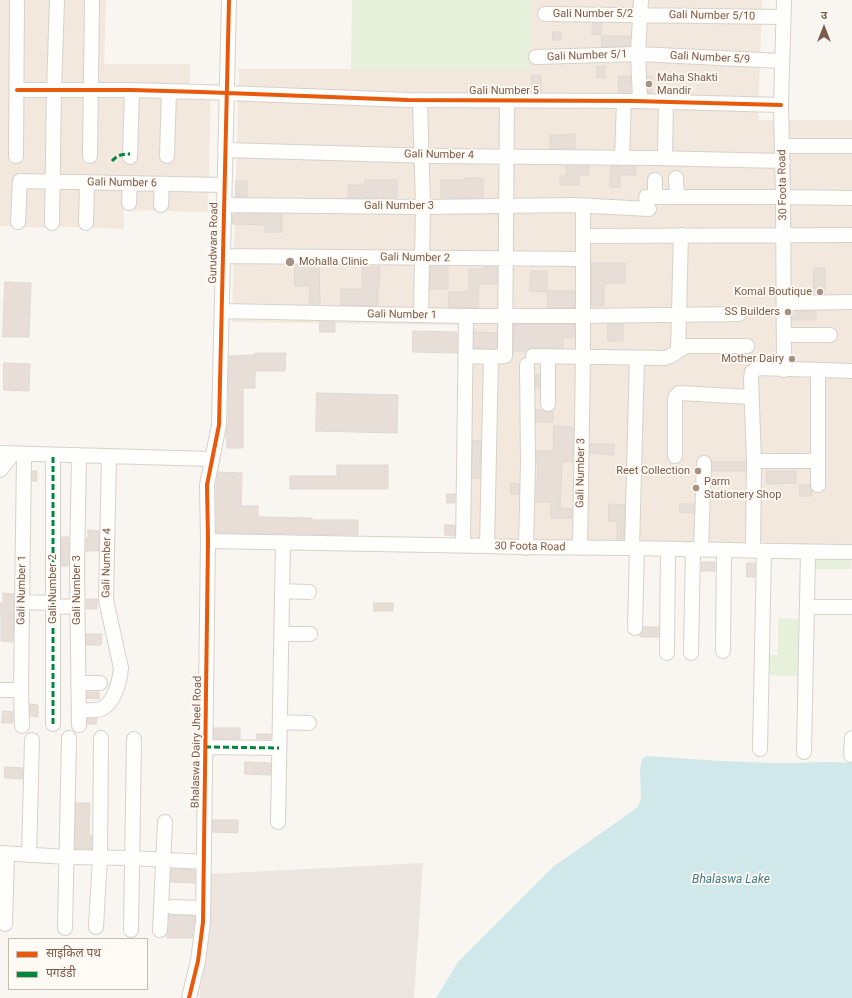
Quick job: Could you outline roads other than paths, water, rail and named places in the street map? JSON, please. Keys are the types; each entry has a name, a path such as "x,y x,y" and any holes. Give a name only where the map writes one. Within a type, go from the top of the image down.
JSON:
{"street":[{"path":"16,156 17,0"},
{"path":"52,222 57,0"},
{"path":"90,156 92,0"},
{"name":"Gurudwara Road","path":"207,485 219,424 229,0"},
{"path":"640,101 638,54 641,0"},
{"name":"30 Foota Road","path":"784,0 781,105 784,370"},
{"name":"Gali Number 5/2","path":"545,14 641,14"},
{"name":"Gali Number 5/10","path":"641,14 783,17"},
{"name":"Gali Number 5/1","path":"536,57 638,54"},
{"name":"Gali Number 5/9","path":"638,54 782,61"},
{"name":"Gali Number 5","path":"17,90 132,90 420,100 624,100 781,105"},
{"path":"130,157 132,90"},
{"path":"167,156 169,91"},
{"path":"420,100 423,207 422,315"},
{"path":"466,356 505,356 507,100"},
{"path":"622,158 624,100"},
{"path":"659,158 666,101"},
{"path":"782,146 852,146"},
{"name":"Gali Number 4","path":"225,150 422,155 782,160"},
{"path":"676,178 677,197"},
{"path":"650,201 655,180"},
{"name":"Gali Number 6","path":"18,222 20,181 224,185"},
{"path":"86,223 87,182"},
{"path":"129,203 130,183"},
{"path":"162,184 162,204"},
{"path":"579,205 650,201 677,197 852,198"},
{"name":"Gali Number 3","path":"224,205 423,207 579,205 583,259 580,548"},
{"path":"678,351 681,235"},
{"path":"591,236 851,235"},
{"name":"Gali Number 2","path":"223,256 583,259"},
{"path":"784,303 852,302"},
{"name":"Gali Number 1","path":"222,311 466,316 739,314"},
{"path":"463,546 466,316"},
{"path":"784,335 830,335"},
{"path":"526,548 530,361 548,356 665,358 687,346 747,346"},
{"path":"548,356 548,404"},
{"path":"487,546 491,357"},
{"path":"635,628 636,358"},
{"path":"760,749 759,551 754,461 752,372 758,368 852,371"},
{"path":"818,370 818,485"},
{"path":"675,456 676,396 680,393 752,397"},
{"path":"0,470 12,454 212,459"},
{"name":"Gali Number 1","path":"12,454 22,602 22,726"},
{"name":"Gali Number 2","path":"53,455 53,724"},
{"name":"Gali Number 3","path":"79,455 77,558 79,725"},
{"name":"Gali Number 4","path":"79,710 100,710 108,706 120,676 121,668 106,600 109,456"},
{"path":"754,461 818,461"},
{"path":"692,653 697,549 704,463"},
{"name":"Bhalaswa Dairy Jheel Road","path":"189,998 198,961 203,922 208,541 207,485"},
{"name":"30 Foota Road","path":"208,541 526,548 635,548 852,552"},
{"path":"278,822 274,769 279,748 284,542"},
{"path":"667,653 668,549"},
{"path":"723,651 724,550"},
{"path":"804,752 808,552"},
{"path":"282,591 309,592"},
{"path":"22,602 77,606"},
{"path":"807,607 852,607"},
{"path":"282,634 310,634"},
{"path":"78,683 100,683"},
{"path":"0,690 21,690"},
{"path":"280,722 309,723"},
{"path":"65,928 69,738"},
{"path":"96,927 100,857 101,738"},
{"path":"851,755 852,738"},
{"path":"131,930 134,739"},
{"path":"29,855 32,740"},
{"path":"205,747 279,748"},
{"path":"160,930 165,822"},
{"path":"5,924 4,854 163,859 204,862"},
{"path":"172,907 203,908"}],"water":[{"name":"Bhalaswa Lake","path":"647,756 716,761 786,763 852,762 852,998 436,998 458,962 553,867 638,807 641,799 640,769 642,759"}],"place":[{"name":"Maha Shakti Mandir","path":"649,84"},
{"name":"Mohalla Clinic","path":"290,262"},
{"name":"Komal Boutique","path":"820,292"},
{"name":"SS Builders","path":"788,312"},
{"name":"Mother Dairy","path":"792,359"},
{"name":"Reet Collection","path":"698,471"},
{"name":"Parm Stationery Shop","path":"696,488"}]}
